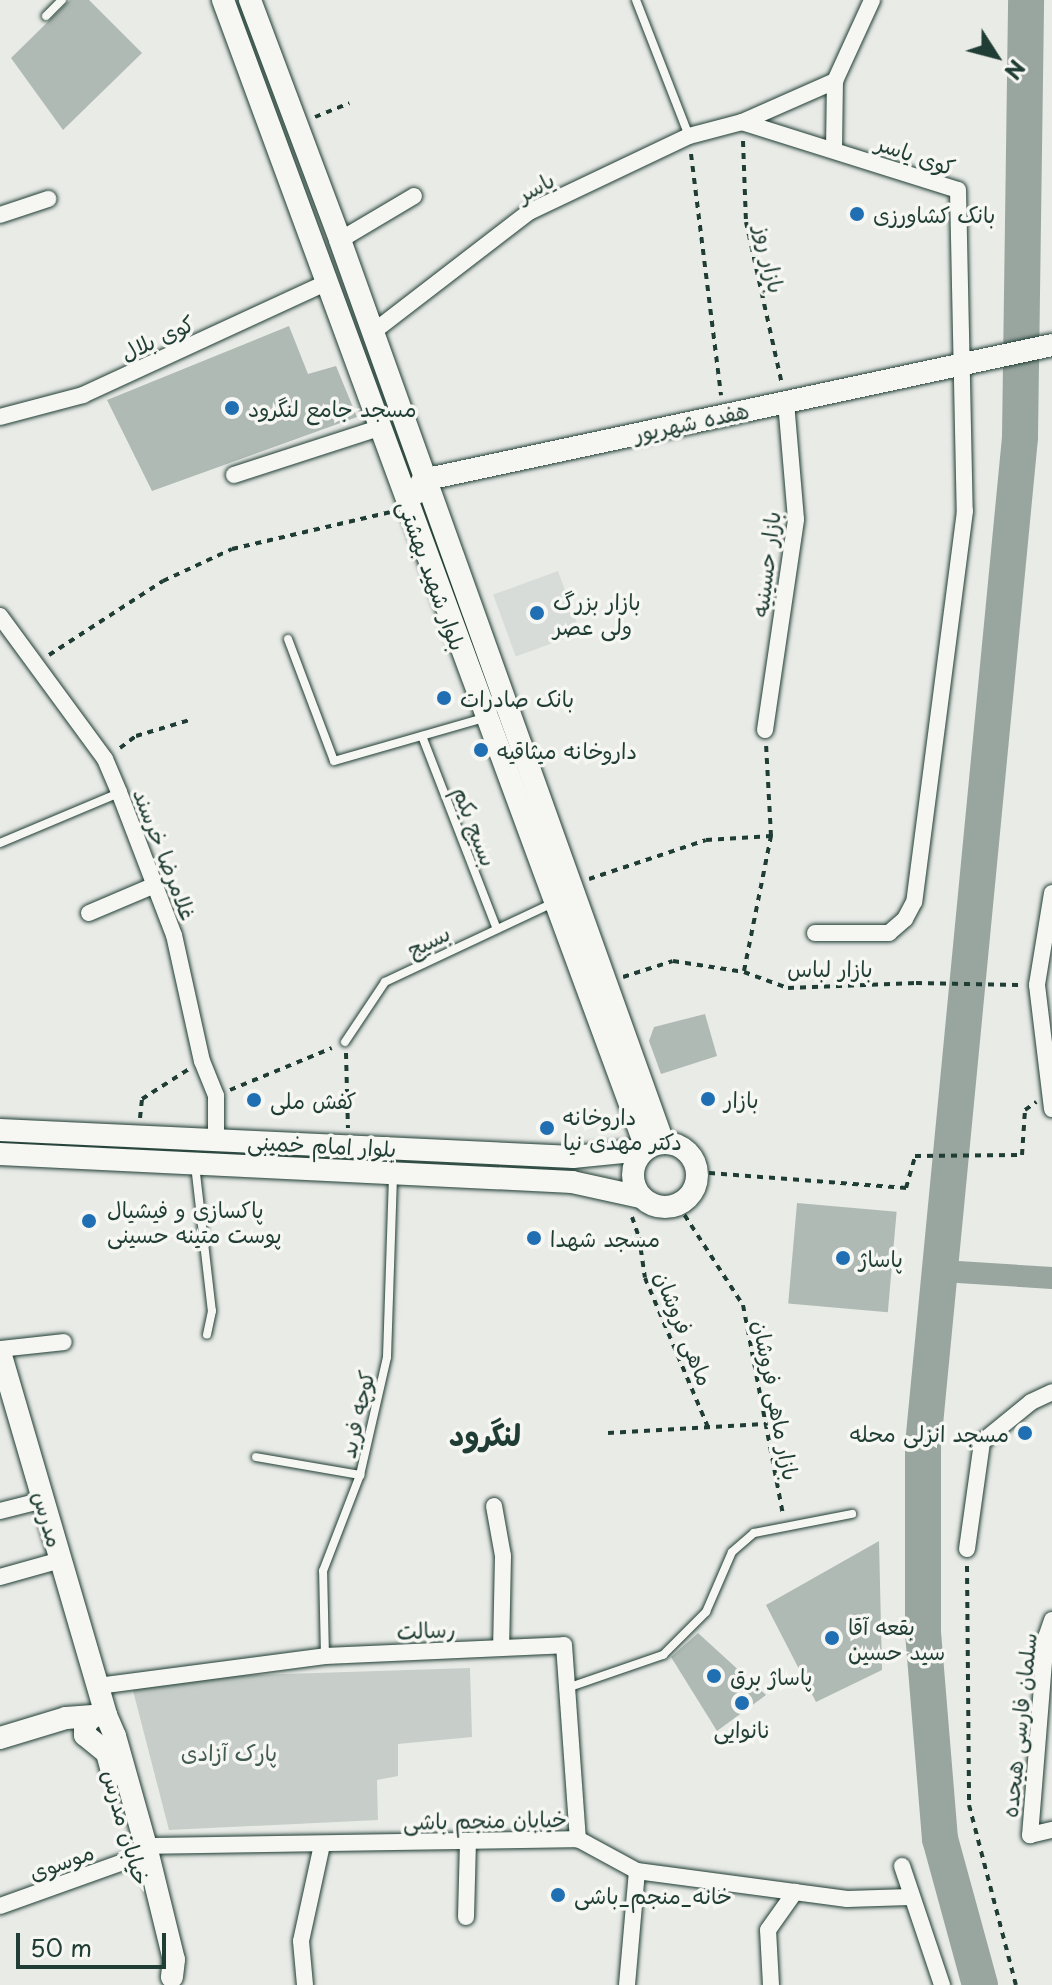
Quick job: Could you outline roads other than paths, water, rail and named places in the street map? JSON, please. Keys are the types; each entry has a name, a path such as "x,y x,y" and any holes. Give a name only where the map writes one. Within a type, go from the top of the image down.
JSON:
{"main road":[{"name":"بلوار شهید بهشتی","path":"223,0 553,903 651,1147"},
{"name":"بلوار شهید بهشتی","path":"250,0 294,125 340,240 423,480 606,983 651,1147"},
{"name":"هفده شهریور","path":"423,480 723,413 1052,345"},
{"path":"408,507 423,480"},
{"name":"بلوار امام خمینی","path":"0,1130 573,1157 651,1147"},
{"path":"651,1147 682,1147 695,1162 697,1172 692,1191 678,1205 658,1207 632,1195 632,1173 651,1147"},
{"name":"بلوار امام خمینی","path":"0,1154 572,1182 632,1195"},
{"name":"مدرس","path":"0,1350 98,1686"},
{"name":"خیابان مدرس","path":"98,1686 94,1723 142,1851 163,1961 172,1982"},
{"path":"0,1738 66,1718 94,1723"},
{"path":"0,1754 94,1723"}],"street":[{"path":"834,150 835,81 872,0"},
{"name":"یاسر","path":"373,332 529,212 689,136 742,122 835,81"},
{"name":"کوی یاسر","path":"742,122 958,190 959,364"},
{"path":"340,240 414,196"},
{"path":"0,215 48,199"},
{"name":"کوی بلال","path":"0,417 83,395 328,282"},
{"path":"815,933 889,933 905,919 914,902 965,511 966,456 959,364"},
{"name":"بازار حسینیه","path":"765,730 796,519 786,402"},
{"path":"234,475 379,428"},
{"name":"غلامرضا خرسند","path":"0,616 33,665 105,759 119,792 174,935 202,1061 216,1096 216,1139"},
{"path":"89,913 155,885"},
{"path":"1050,1102 1037,985 1049,932 1052,893"},
{"path":"0,1350 64,1342"},
{"path":"967,1549 982,1442 1031,1402 1052,1392"},
{"path":"0,1511 43,1500"},
{"path":"494,1506 503,1556 501,1648"},
{"path":"0,1577 61,1560"},
{"name":"سلمان فارسی هیحده","path":"1052,1620 1046,1637 1030,1835 1052,1830"},
{"name":"رسالت","path":"98,1686 325,1656 564,1645 578,1839"},
{"name":"خیابان منجم باشی","path":"142,1851 578,1839 637,1871 847,1899 910,1897"},
{"path":"466,1917 468,1841"},
{"path":"305,1985 301,1941 322,1845"},
{"name":"موسوی","path":"0,1906 142,1851"},
{"path":"902,1866 942,1985"},
{"path":"627,1985 637,1871"},
{"path":"771,1985 768,1930 795,1892"}],"lane":[{"path":"46,16 62,0"},
{"path":"636,0 689,136"},
{"path":"288,639 334,761 485,718"},
{"name":"بسیج یکم","path":"422,736 497,929"},
{"path":"0,843 119,792"},
{"name":"بسیج","path":"345,1042 385,982 553,903"},
{"path":"195,1164 212,1311 207,1334"},
{"name":"کوچه فرید","path":"325,1656 323,1571 360,1475 387,1357 393,1174"},
{"path":"256,1457 360,1475"},
{"path":"566,1688 663,1655 706,1612 732,1552 754,1533 852,1514"}],"waterway":[{"path":"980,1985 940,1839 923,1634 923,1445 1020,437 1026,0"},
{"path":"942,1271 1052,1278"}],"place":[{"name":"بانک کشاورزی","path":"857,214"},
{"name":"مسجد جامع لنگرود","path":"232,408"},
{"name":"بازار بزرگ ولی عصر","path":"537,613"},
{"name":"بانک صادرات","path":"444,698"},
{"name":"داروخانه میثاقیه","path":"481,750"},
{"name":"بازار","path":"708,1099"},
{"name":"کفش ملی","path":"254,1100"},
{"name":"داروخانه دکتر مهدی نیا","path":"547,1128"},
{"name":"پاکسازی و فیشیال پوست متینه حسینی","path":"89,1221"},
{"name":"مسجد شهدا","path":"534,1238"},
{"name":"پاساژ","path":"843,1258"},
{"name":"مسجد انزلی محله","path":"1025,1433"},
{"name":"بقعه آقا سید حسین","path":"832,1638"},
{"name":"پاساژ برق","path":"714,1676"},
{"name":"نانوایی","path":"742,1703"},
{"name":"خانه_منجم_باشی","path":"558,1895"}],"district":[{"name":"لنگرود","path":"485,1434"}],"park label":[{"name":"پارک آزادی","path":"229,1752"}]}
